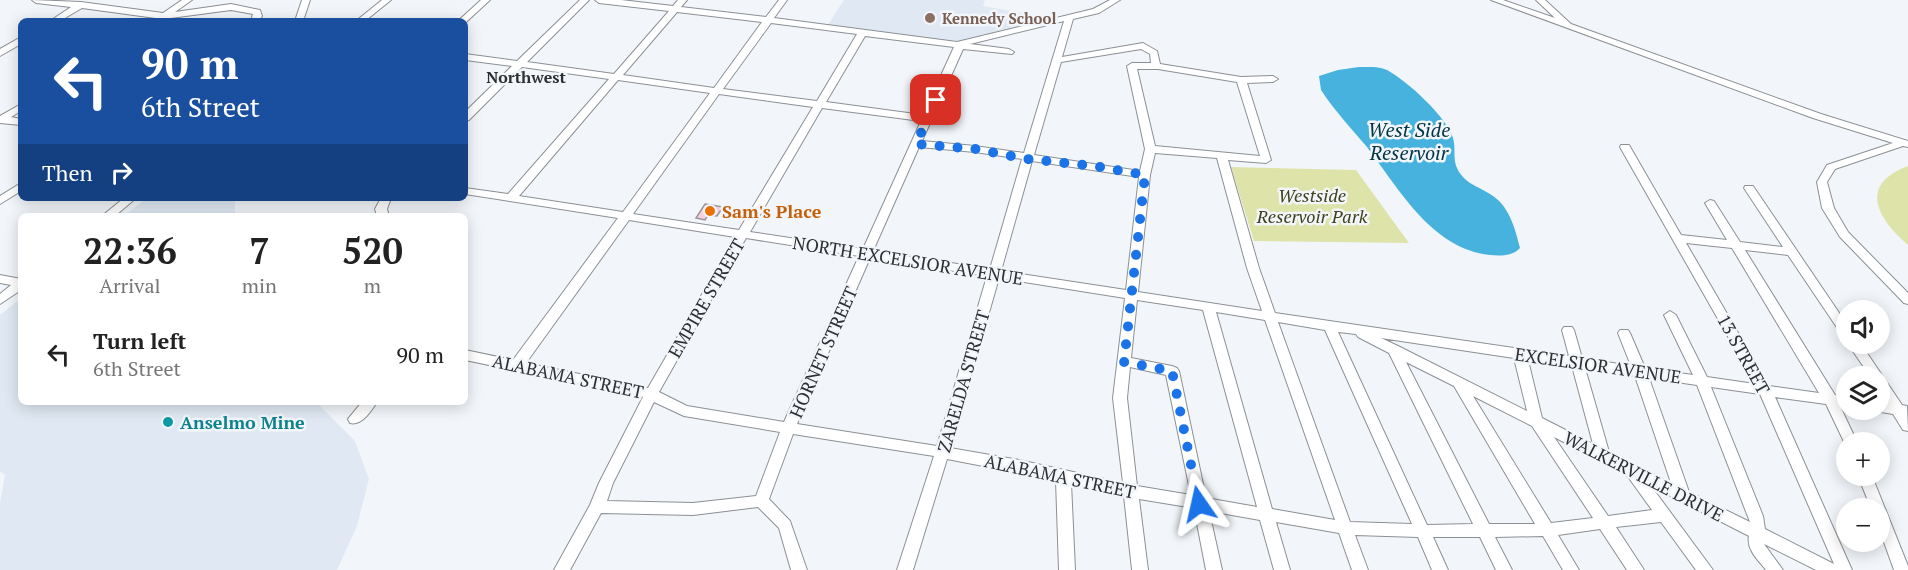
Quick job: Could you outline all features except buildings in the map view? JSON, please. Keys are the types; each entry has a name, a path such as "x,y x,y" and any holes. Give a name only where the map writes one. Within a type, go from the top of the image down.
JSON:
{"street":[{"path":"36,0 159,18 231,7 256,12 255,18"},
{"path":"59,18 90,0"},
{"path":"159,18 188,0"},
{"path":"300,18 306,0"},
{"path":"364,18 387,0"},
{"path":"465,18 486,0"},
{"path":"468,115 585,0"},
{"path":"598,0 1009,52"},
{"path":"511,198 683,0"},
{"path":"517,365 783,0"},
{"path":"960,44 1096,11 1116,0"},
{"path":"1495,0 1817,116 1907,143"},
{"path":"1540,0 1568,26"},
{"name":"ZARELDA STREET","path":"905,570 942,452 1069,18"},
{"name":"EMPIRE STREET","path":"562,570 597,507 606,483 651,394 862,33"},
{"path":"0,52 18,42"},
{"name":"HORNET STREET","path":"760,501 788,429 960,44"},
{"path":"1058,60 1143,46 1154,53 1156,66"},
{"path":"468,57 927,118"},
{"path":"1140,570 1120,398 1145,175 1150,149 1132,66 1156,66 1241,81 1273,79"},
{"path":"1150,149 1266,160 1241,81"},
{"path":"1,119 18,109"},
{"path":"1,119 18,122"},
{"path":"1906,298 1844,234 1828,208 1822,182 1831,167 1907,143"},
{"path":"916,144 975,149 1027,159 1094,166 1145,175"},
{"name":"13 STREET","path":"1625,147 1765,390 1844,570"},
{"path":"1222,157 1253,268 1360,570"},
{"path":"0,201 18,188"},
{"path":"1749,188 1836,317"},
{"name":"NORTH EXCELSIOR AVENUE","path":"468,191 1350,329"},
{"path":"112,213 127,201"},
{"path":"1710,203 1830,399 1845,432"},
{"path":"1678,238 1792,252"},
{"path":"0,279 18,282"},
{"path":"0,300 18,285"},
{"path":"1208,306 1268,513 1282,570"},
{"path":"1671,315 1702,380 1756,516 1758,523 1755,540 1758,548 1775,570"},
{"path":"1329,325 1440,570"},
{"name":"EXCELSIOR AVENUE","path":"1350,329 1836,400"},
{"name":"WALKERVILLE DRIVE","path":"1350,329 1458,381 1604,458 1831,570"},
{"path":"1568,330 1604,458"},
{"path":"1624,333 1640,371 1683,496"},
{"path":"1393,349 1504,570"},
{"path":"1520,354 1536,421 1636,570"},
{"name":"ALABAMA STREET","path":"468,356 651,394 684,411 942,452 1199,504 1268,513 1346,528 1423,531 1546,530 1664,515"},
{"path":"1124,362 1172,371 1214,570"},
{"path":"1458,381 1571,570"},
{"path":"1890,393 1904,410 1908,426"},
{"path":"355,419 367,405"},
{"path":"1632,472 1705,570"},
{"path":"1062,476 1067,570"},
{"path":"597,507 693,509 760,501 785,525 799,570"},
{"path":"1890,539 1902,570"}],"shaded area":[{"name":"Kennedy School","path":"844,0 985,0 983,6 1022,13 1036,23 957,42 827,26"},
{"path":"143,201 235,201 235,213 128,213"},
{"name":"Anselmo Mine","path":"18,300 18,405 319,405 355,441 369,479 357,526 337,570 0,570 0,503 5,475 0,471 0,315"}],"green space":[{"path":"1908,166 1908,245 1897,235 1881,213 1878,192 1892,174"},
{"name":"Westside Reservoir Park","path":"1231,167 1356,170 1409,243 1254,241"}],"water":[{"name":"West Side Reservoir","path":"1359,67 1377,67 1395,75 1415,90 1443,120 1453,138 1455,162 1459,172 1469,182 1502,204 1518,240 1520,248 1517,251 1510,254 1490,255 1469,250 1451,242 1434,229 1405,198 1321,90 1319,76"}],"place":[{"name":"Kennedy School","path":"930,18"},
{"name":"Sam's Place","path":"710,211"},
{"name":"Anselmo Mine","path":"168,422"}],"district":[{"name":"Northwest","path":"526,77"}],"route":[{"path":"936,100 916,144 975,149 1027,159 1094,166 1145,175 1124,362 1172,371 1199,504"}]}
